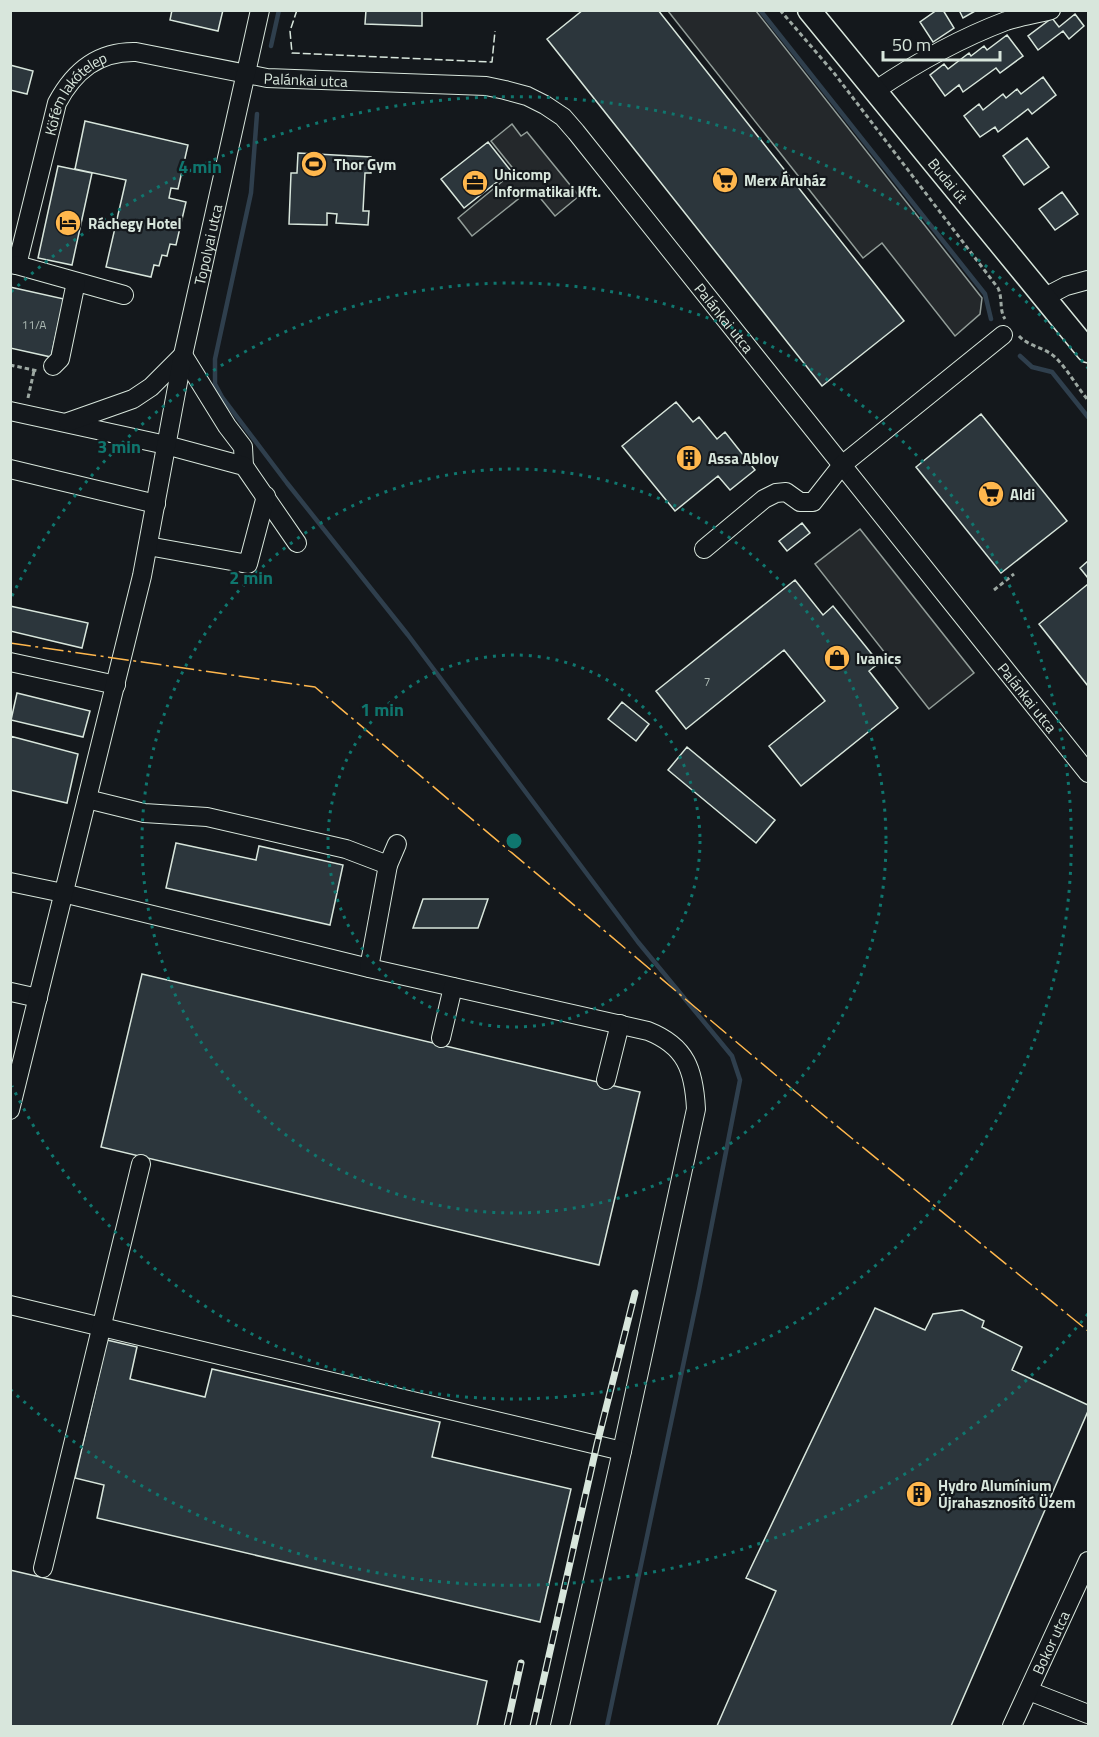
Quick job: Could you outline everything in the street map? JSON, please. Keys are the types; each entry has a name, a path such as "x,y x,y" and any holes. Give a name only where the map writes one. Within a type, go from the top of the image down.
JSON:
{"main road":[{"name":"Budai út","path":"809,10 1089,351"}],"street":[{"name":"Topolyai utca","path":"10,1110 116,685 148,546 183,355 260,10"},
{"path":"876,90 903,72 972,35 1008,21 1051,10"},
{"name":"Köfém lakótelep","path":"14,265 57,103 78,72 92,62 123,52 136,52 245,74"},
{"name":"Palánkai utca","path":"245,74 267,78 320,81 486,86 527,96 563,117 1089,773"},
{"path":"14,265 124,295"},
{"path":"1045,297 1066,286 1089,280"},
{"path":"53,366 60,359 76,282"},
{"path":"704,549 764,499 776,493 786,492 800,502 813,502 842,465 1009,331"},
{"path":"68,422 122,405 133,399 151,387 183,355 227,426 243,447 244,466 297,543"},
{"path":"10,411 166,444 244,466"},
{"path":"10,469 156,504"},
{"path":"148,546 249,564 266,496"},
{"path":"10,662 116,685"},
{"path":"87,799 144,813 207,817 346,849 388,865"},
{"path":"369,969 388,865 397,844"},
{"path":"10,882 369,969 648,1031 672,1042 687,1063 692,1076 696,1109 560,1726"},
{"path":"441,1038 453,987"},
{"path":"10,992 38,998"},
{"path":"606,1080 620,1024"},
{"path":"43,1568 141,1164"},
{"path":"10,1305 622,1452"},
{"name":"Bokor utca","path":"1012,1726 1082,1593 1089,1561"},
{"path":"1029,1691 1089,1714"}],"path":[{"path":"780,10 834,73 998,288 1002,296 1003,317 1009,331 1055,357 1089,400"},
{"path":"10,365 34,371 45,371 53,366"},
{"path":"28,399 34,371"},
{"path":"994,590 1014,574"}],"shaded area":[{"path":"668,11 756,11 982,298 980,314 955,336 882,243 863,258"},
{"path":"512,124 521,136 527,132 579,196 555,216 532,188 472,236 458,218 515,171 491,141"},
{"path":"860,529 974,673 929,709 815,564"}],"building":[{"path":"172,10 223,10 218,31 170,20"},
{"path":"366,10 422,10 422,26 365,24"},
{"name":"Merx Áruház","path":"583,10 658,10 904,321 822,386 547,39"},
{"path":"937,10 943,10 954,28 933,42 920,22"},
{"path":"959,10 977,10 963,18"},
{"path":"1075,14 1084,26 1069,39 1063,31 1038,50 1028,36 1052,18 1059,27"},
{"path":"1007,35 1023,56 1000,73 996,68 963,92 959,85 945,96 930,75 944,64 948,69 969,53 971,56 984,46 987,50"},
{"path":"10,65 33,71 27,94 10,90"},
{"path":"1043,77 1056,95 1032,114 1028,109 998,132 995,127 980,137 964,116 979,104 983,110 1003,94 1006,98 1017,89 1021,94"},
{"path":"85,121 188,145 178,189 171,188 169,198 186,202 176,245 170,244 167,256 162,255 159,266 154,265 151,277 106,267 126,180 75,169"},
{"path":"1027,138 1049,167 1024,185 1003,156"},
{"path":"488,142 511,171 464,208 441,179"},
{"path":"298,153 371,157 371,173 365,173 363,211 369,211 368,225 336,223 337,214 327,213 327,225 289,224 291,173 297,173"},
{"path":"58,166 92,173 72,265 38,258"},
{"path":"1062,192 1078,214 1055,230 1039,209"},
{"path":"10,287 64,299 51,357 10,348"},
{"name":"Assa Abloy","path":"676,402 693,422 699,417 717,439 725,432 755,470 730,490 718,476 675,511 622,446"},
{"name":"Aldi","path":"981,414 1067,521 1001,573 916,467"},
{"path":"802,523 810,533 787,551 779,541"},
{"path":"1088,561 1088,578 1080,568"},
{"path":"795,580 823,615 833,606 879,663 869,671 898,708 801,786 769,746 825,701 784,650 686,729 656,691"},
{"path":"1088,584 1088,686 1039,624"},
{"path":"10,606 88,623 82,648 10,631"},
{"path":"17,693 90,711 83,737 11,720"},
{"path":"622,702 649,724 636,741 608,719"},
{"path":"10,736 78,754 67,803 10,790"},
{"path":"687,747 775,820 756,843 668,770"},
{"path":"176,843 256,860 259,846 343,865 330,925 166,888"},
{"path":"423,899 488,899 478,928 413,928"},
{"path":"142,974 640,1092 599,1265 101,1147"},
{"name":"Hydro Alumínium Újrahasznosító Üzem","path":"875,1308 925,1330 933,1314 962,1310 984,1321 982,1327 1022,1347 1012,1370 1088,1405 1088,1411 951,1726 717,1726 776,1591 746,1578"},
{"path":"107,1340 137,1347 130,1379 205,1397 212,1369 440,1422 432,1457 571,1489 540,1622 97,1518 104,1485 75,1478"},
{"path":"10,1570 487,1681 477,1726 10,1726"}],"waterway":[{"path":"271,46 279,10"},
{"path":"760,10 985,294 991,319"},
{"path":"257,114 251,193 215,359 215,384 222,397 287,483 408,635 638,942 732,1056 740,1080 699,1290 607,1726"},
{"path":"1020,356 1032,367 1052,372 1088,417"}],"railway":[{"path":"533,1726 597,1444 635,1293"},
{"path":"507,1726 521,1663"}],"fence":[{"path":"297,10 290,31 292,53 492,62 495,31"}],"power":[{"path":"10,643 315,687 816,1109 1088,1331"}],"place":[{"name":"Thor Gym","path":"314,164"},
{"name":"Merx Áruház","path":"725,180"},
{"name":"Unicomp Informatikai Kft.","path":"475,183"},
{"name":"Ráchegy Hotel","path":"68,223"},
{"name":"Assa Abloy","path":"689,458"},
{"name":"Aldi","path":"991,494"},
{"name":"Ivanics","path":"837,658"},
{"name":"Hydro Alumínium Újrahasznosító Üzem","path":"919,1494"}]}
